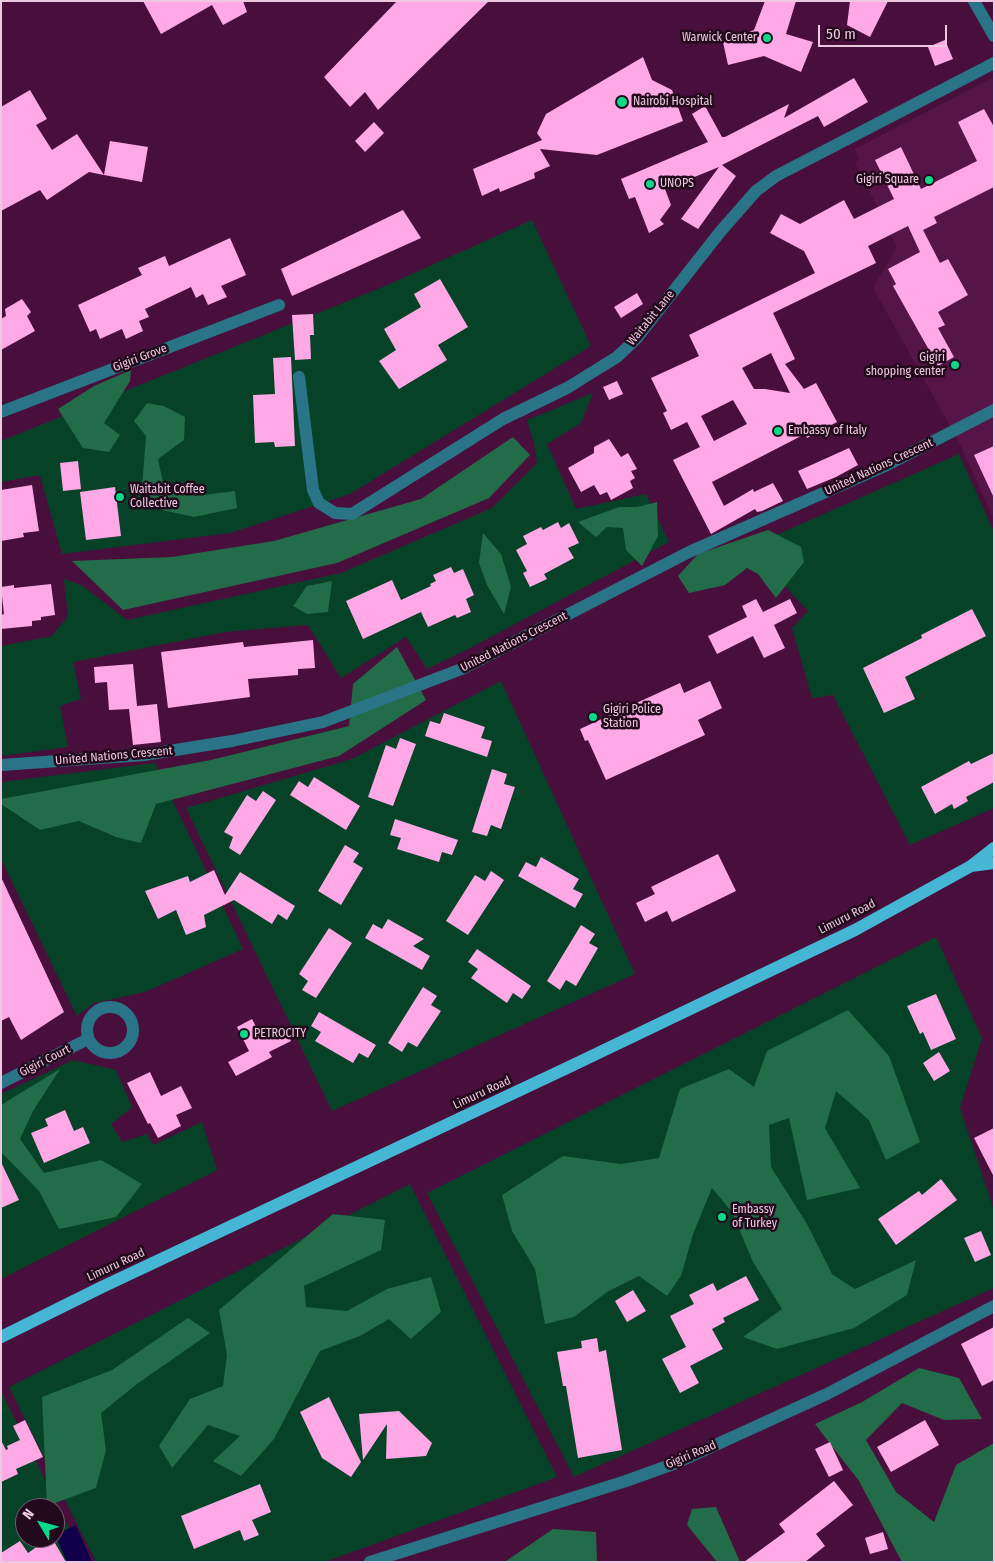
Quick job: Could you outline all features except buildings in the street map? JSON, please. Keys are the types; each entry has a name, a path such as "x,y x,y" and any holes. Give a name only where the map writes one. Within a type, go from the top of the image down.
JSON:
{"main road":[{"name":"Limuru Road","path":"1,1337 102,1286 569,1067 855,930 972,866 994,848"},
{"name":"Limuru Road","path":"972,866 994,864"}],"street":[{"path":"974,1 994,36"},
{"name":"Waitabit Lane","path":"299,377 313,490 319,503 335,513 352,514 503,419 567,388 617,357 636,339 720,232 756,191 776,176 994,63"},
{"name":"Gigiri Grove","path":"1,412 279,305"},
{"name":"United Nations Crescent","path":"1,765 144,755 232,741 323,722 464,668 689,552 887,465 994,410"},
{"name":"Gigiri Court","path":"1,1083 88,1039"},
{"name":"Gigiri Road","path":"370,1562 626,1481 676,1462 827,1394 994,1306"}],"shaded area":[{"name":"Gigiri shopping center","path":"994,77 994,520 959,442 873,288 897,247 855,162 859,159 855,149"},
{"path":"76,1525 92,1562 67,1562 61,1548 65,1548 65,1530"}],"green space":[{"path":"532,220 591,346 350,494 230,533 62,554 40,475 1,482 1,441 385,286"},
{"path":"131,370 130,381 104,423 120,435 109,452 83,448 58,409 94,386"},
{"path":"593,393 581,423 547,444 576,509 646,494 669,542 427,669 406,637 341,678 308,625 225,632 73,662 81,699 60,706 68,747 1,756 1,646 52,636 68,616 64,579 83,586 127,620 341,573 492,508 537,463 534,443 527,420"},
{"path":"147,403 164,406 185,417 184,440 158,459 164,487 196,496 235,491 237,508 194,517 162,510 142,487 146,436 134,421"},
{"path":"513,437 530,455 489,498 337,563 123,610 72,561 172,557 274,541 421,499"},
{"path":"959,454 994,532 994,808 910,845 833,695 812,698 792,628 808,611 786,587 758,543"},
{"path":"657,502 658,536 642,566 626,550 623,528 607,527 596,537 578,522 619,507 637,507"},
{"path":"768,530 801,547 804,562 776,598 758,574 747,568 725,585 689,593 678,576 698,554"},
{"path":"483,533 501,554 511,587 504,614 487,585 479,563"},
{"path":"332,581 328,612 307,614 293,606 307,586"},
{"path":"397,647 426,700 339,756 156,804 141,843 116,837 79,821 40,830 1,804 1,799 211,760 349,726 353,684"},
{"path":"501,681 635,974 332,1111 186,808 352,759"},
{"path":"155,763 243,949 145,992 94,1003 77,1016 1,859 1,782"},
{"path":"936,937 982,1038 960,1108 994,1210 994,1288 574,1477 427,1193"},
{"path":"848,1010 889,1056 920,1142 886,1160 869,1120 836,1091 825,1128 860,1188 807,1200 789,1118 769,1125 771,1167 807,1224 832,1274 855,1289 916,1260 907,1295 854,1328 777,1349 743,1337 782,1309 753,1262 732,1212 712,1188 693,1234 681,1276 667,1296 639,1276 607,1292 574,1317 545,1324 535,1269 512,1231 502,1195 563,1156 621,1164 659,1158 680,1089 729,1069 754,1087 767,1051"},
{"path":"73,1060 116,1070 132,1107 111,1124 122,1142 147,1134 153,1145 202,1122 217,1170 1,1279 1,1094"},
{"path":"60,1069 33,1111 20,1139 44,1173 101,1160 142,1184 116,1217 59,1229 39,1191 1,1152 1,1105"},
{"path":"410,1184 557,1477 325,1562 96,1562 9,1387"},
{"path":"333,1214 385,1220 381,1250 304,1286 306,1307 347,1311 387,1289 431,1277 441,1312 411,1339 389,1319 360,1336 320,1351 274,1439 241,1476 213,1461 240,1436 208,1425 172,1468 159,1446 190,1399 223,1386 227,1355 219,1310"},
{"path":"188,1318 210,1333 137,1384 101,1413 106,1450 96,1488 65,1499 47,1498 42,1397 112,1370"},
{"path":"919,1368 959,1378 982,1419 944,1420 902,1403 866,1440 896,1492 934,1522 956,1465 994,1443 994,1562 902,1562 859,1481 815,1424 862,1402"},
{"path":"1,1391 54,1498 15,1498 15,1548 65,1548 65,1520 86,1562 1,1562"},
{"path":"716,1507 740,1562 717,1562 687,1525 692,1509"},
{"path":"553,1529 596,1532 597,1562 506,1561"}],"place":[{"name":"Warwick Center","path":"767,38"},
{"name":"Nairobi Hospital","path":"622,102"},
{"name":"Gigiri Square","path":"929,180"},
{"name":"UNOPS","path":"650,184"},
{"name":"Gigiri shopping center","path":"955,365"},
{"name":"Embassy of Italy","path":"778,431"},
{"name":"Waitabit Coffee Collective","path":"120,497"},
{"name":"Gigiri Police Station","path":"593,717"},
{"name":"PETROCITY","path":"244,1034"},
{"name":"Embassy of Turkey","path":"722,1217"}]}
